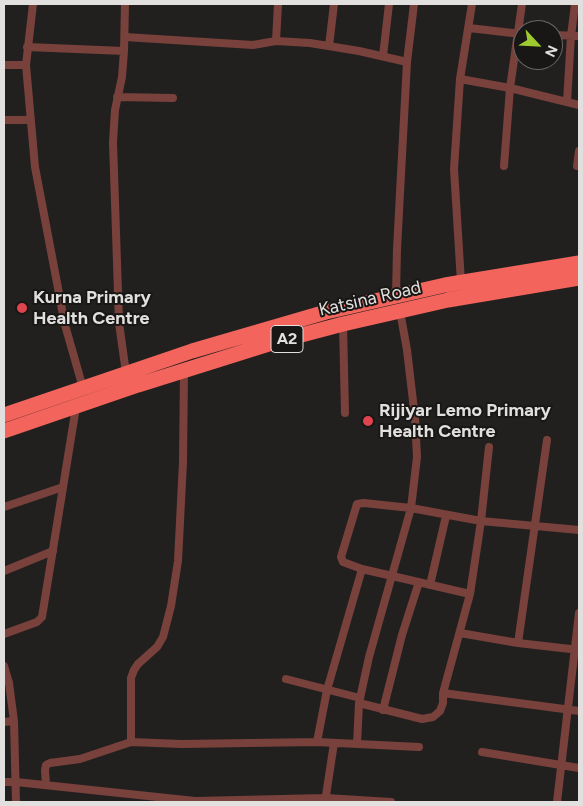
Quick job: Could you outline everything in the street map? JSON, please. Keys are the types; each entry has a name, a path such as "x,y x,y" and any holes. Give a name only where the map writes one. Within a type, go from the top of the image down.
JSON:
{"highway":[{"name":"Katsina Road","path":"4,415 192,350 267,328 396,295 461,282 579,263"},
{"name":"Katsina Road","path":"4,432 184,370 275,342 448,300 579,278"}],"street":[{"path":"33,4 26,65 35,167 65,325 83,388"},
{"path":"125,4 122,77 117,97 113,142 119,314 126,373"},
{"path":"276,41 278,4"},
{"path":"329,46 334,4"},
{"path":"383,56 388,4"},
{"path":"396,295 407,62 414,4"},
{"path":"461,282 454,169 460,79 472,4"},
{"path":"521,20 522,4"},
{"path":"567,102 574,4"},
{"path":"469,28 513,33"},
{"path":"125,36 253,45 276,41 329,46 407,62"},
{"path":"563,36 579,36"},
{"path":"27,48 124,51"},
{"path":"4,65 26,65"},
{"path":"504,166 510,88 513,70"},
{"path":"460,79 510,88 579,105"},
{"path":"117,97 173,98"},
{"path":"4,120 30,120"},
{"path":"578,166 579,151"},
{"path":"356,744 360,701 369,657 411,508 417,457 415,418 407,350 400,311"},
{"path":"343,324 345,413"},
{"path":"131,742 131,678 138,664 157,647 163,637 171,606 181,512 184,370"},
{"path":"4,634 41,619 76,407"},
{"path":"518,643 547,440"},
{"path":"286,679 327,690 383,710 422,719 433,717 440,711 443,703 443,693 470,594 481,521 489,447"},
{"path":"4,507 63,487"},
{"path":"470,594 362,569 343,562 340,557 357,504 364,503 411,508 481,521 579,530"},
{"path":"430,585 446,516"},
{"path":"4,571 53,551"},
{"path":"317,742 327,690 362,569"},
{"path":"383,710 402,635 419,582"},
{"path":"557,802 577,650 579,613"},
{"path":"460,633 518,643 577,650"},
{"path":"4,666 9,683 14,721 16,802"},
{"path":"443,693 579,711"},
{"path":"4,722 14,721"},
{"path":"46,785 46,765 80,759 131,742 181,744 317,742 419,746"},
{"path":"326,800 334,743"},
{"path":"482,752 579,768"},
{"path":"4,782 211,802 326,800 391,802"}],"place":[{"name":"Kurna Primary Health Centre","path":"22,308"},
{"name":"Rijiyar Lemo Primary Health Centre","path":"368,421"}]}
